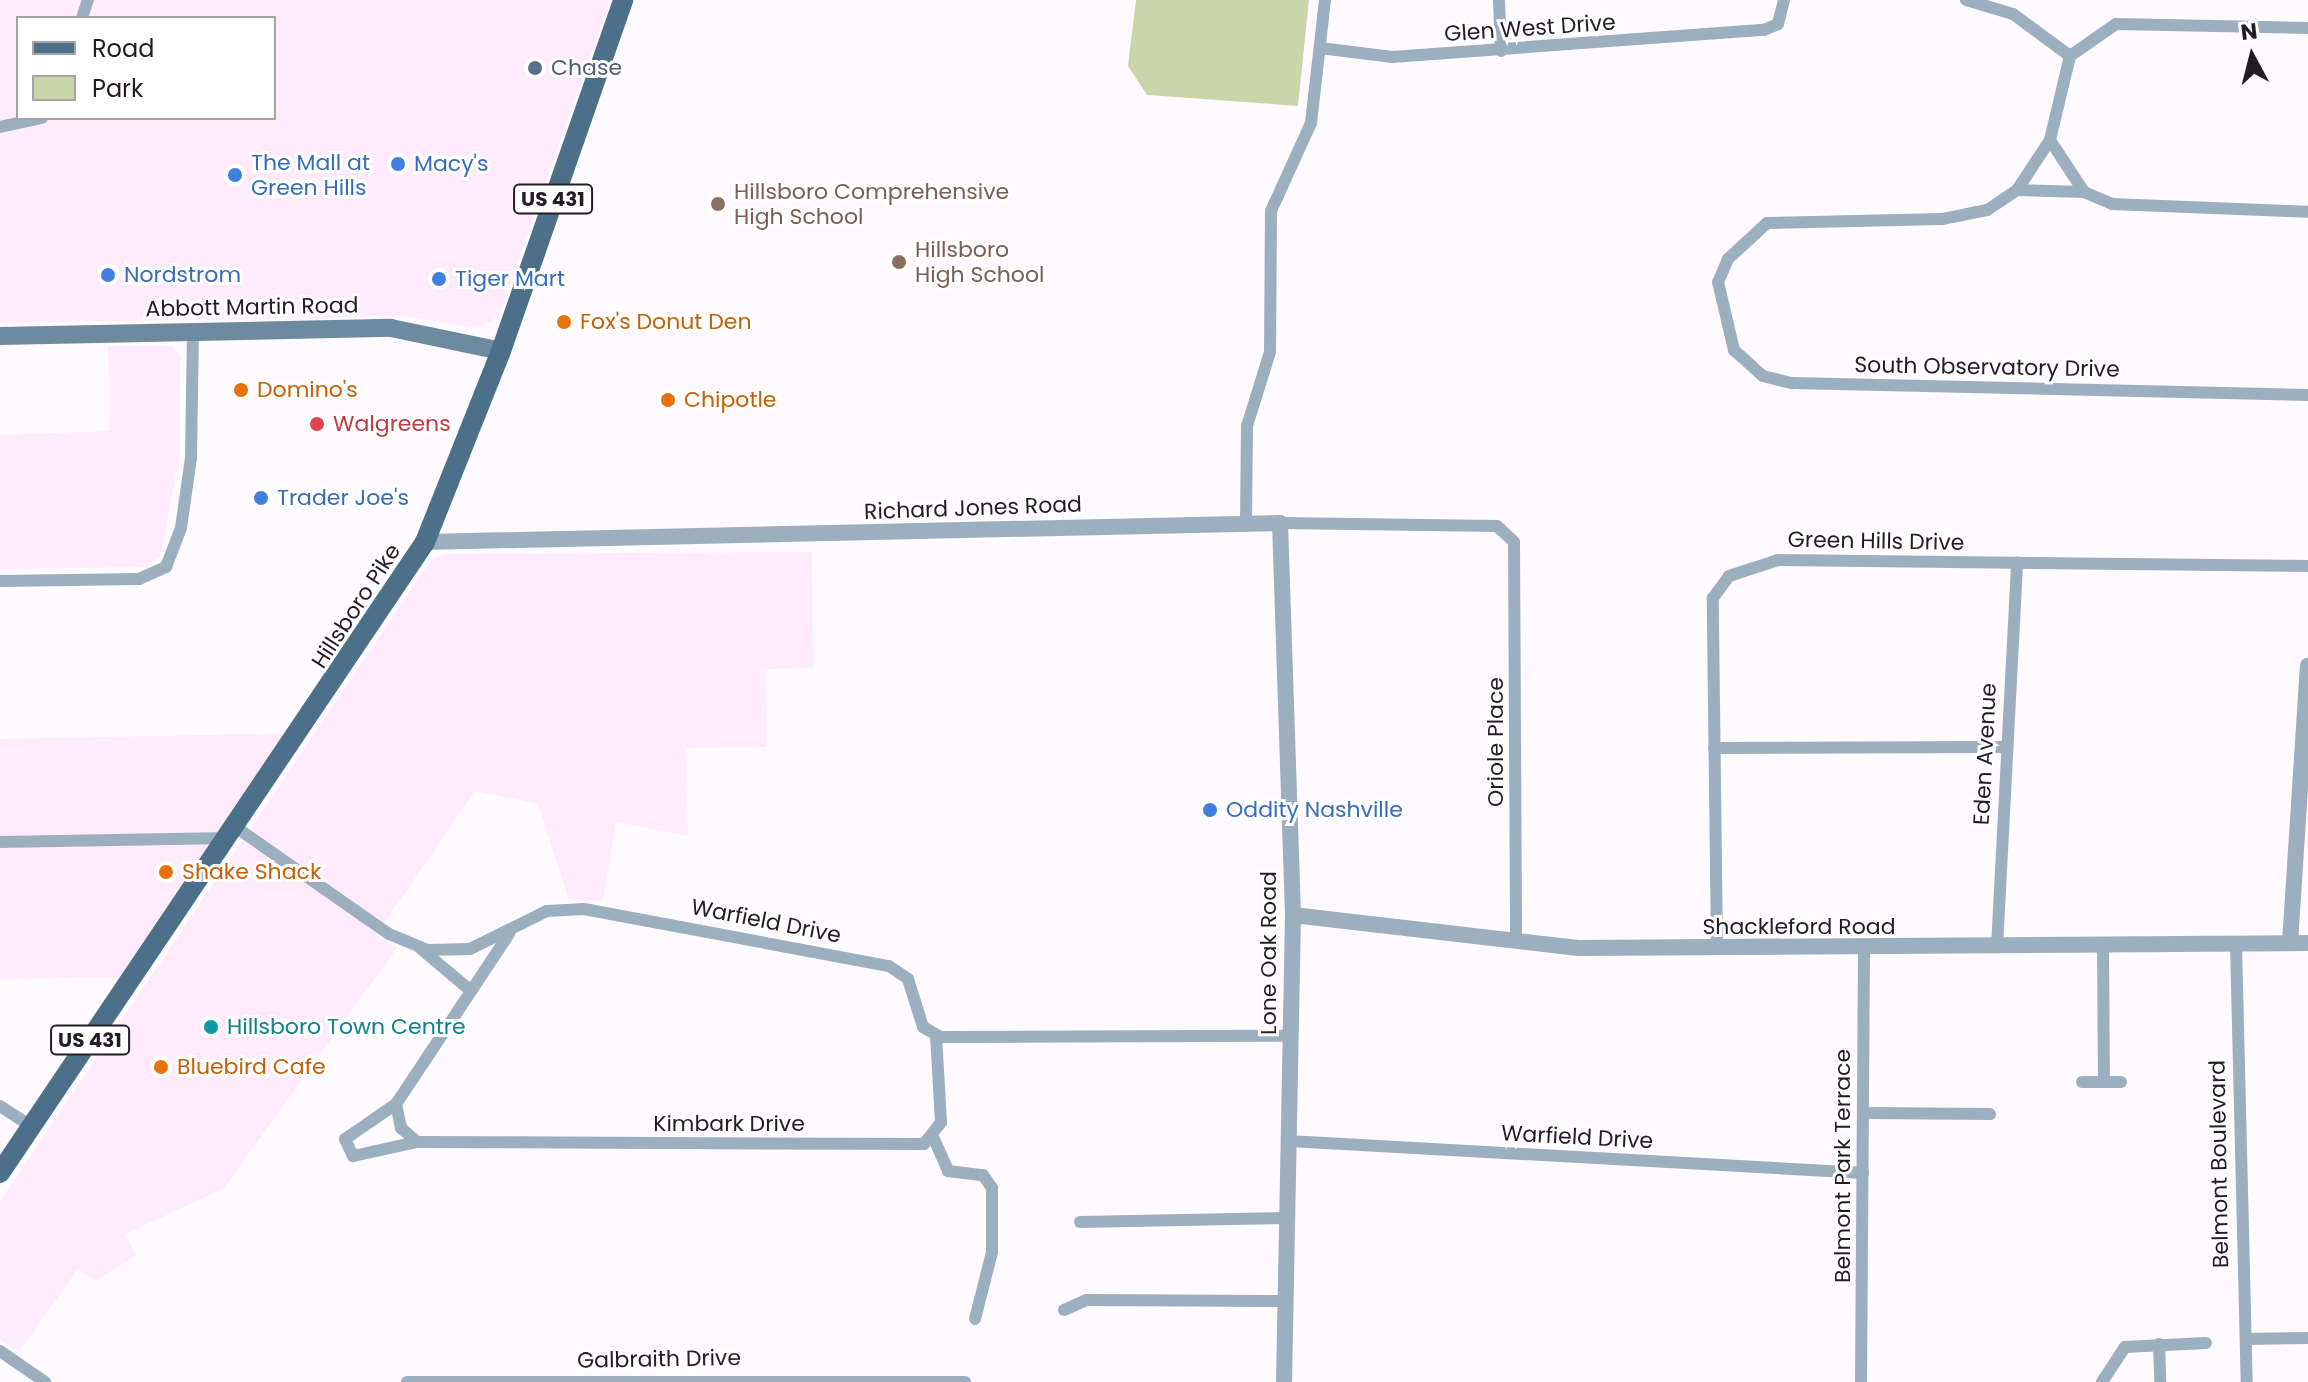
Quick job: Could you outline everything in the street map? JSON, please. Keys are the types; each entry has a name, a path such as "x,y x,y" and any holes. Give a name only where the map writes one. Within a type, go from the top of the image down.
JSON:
{"main road":[{"name":"Hillsboro Pike","path":"0,1173 233,833 425,542 501,351 623,0"},
{"name":"Abbott Martin Road","path":"0,336 391,328 501,351"}],"street":[{"path":"1246,521 1247,426 1270,352 1271,211 1311,123 1325,0"},
{"path":"1499,0 1501,51"},
{"path":"1966,0 2013,14 2070,56"},
{"name":"Glen West Drive","path":"1320,48 1392,57 1764,30 1784,6"},
{"path":"2017,190 2050,140 2070,56 2112,26 2308,28"},
{"path":"0,127 33,120"},
{"path":"2050,140 2084,192"},
{"path":"2017,190 2084,192 2153,209 2308,212"},
{"name":"South Observatory Drive","path":"2017,190 1987,210 1942,219 1767,223 1728,259 1720,294 1734,350 1763,376 1792,383 2308,395"},
{"path":"0,581 139,579 166,567 191,458 193,332"},
{"name":"Richard Jones Road","path":"425,542 1246,521 1497,526 1514,542"},
{"name":"Lone Oak Road","path":"1280,523 1293,915 1284,1382"},
{"name":"Oriole Place","path":"1514,542 1516,942"},
{"name":"Green Hills Drive","path":"1717,949 1713,598 1729,576 1778,560 2308,566"},
{"name":"Eden Avenue","path":"1997,947 2004,747 2017,563"},
{"path":"2290,943 2308,666"},
{"path":"1714,748 2004,747"},
{"path":"0,842 233,833 420,948 470,990"},
{"name":"Warfield Drive","path":"420,948 470,949 547,911 584,909 882,964 905,975 921,1023 936,1036"},
{"name":"Shackleford Road","path":"1293,915 1516,942 1717,949 1864,950 2308,943"},
{"name":"Kimbark Drive","path":"512,930 396,1104 348,1135 346,1149 358,1157 417,1142 904,1145 934,1139"},
{"name":"Belmont Boulevard","path":"2236,944 2247,1382"},
{"path":"2103,946 2104,1082"},
{"name":"Belmont Park Terrace","path":"1861,1382 1864,950"},
{"path":"975,1319 992,1252 992,1188 986,1177 948,1171 934,1139 942,1117 936,1036 1291,1036"},
{"path":"2082,1082 2121,1082"},
{"path":"396,1104 404,1134 417,1142"},
{"path":"0,1106 31,1126"},
{"path":"1864,1113 1990,1114"},
{"name":"Warfield Drive","path":"1289,1141 1863,1173"},
{"path":"1080,1222 1288,1218"},
{"path":"1064,1310 1086,1300 1285,1301"},
{"path":"2246,1339 2308,1338"},
{"path":"2102,1382 2120,1350 2159,1344 2206,1343"},
{"path":"2159,1344 2160,1382"},
{"path":"0,1351 45,1382"},
{"name":"Galbraith Drive","path":"407,1382 911,1378 965,1382"}],"shaded area":[{"path":"0,0 610,0 498,317 478,328 406,316 0,323"},
{"path":"108,346 172,346 180,356 180,453 160,557 145,567 0,569 0,435 110,431"},
{"path":"812,552 813,668 765,669 767,747 686,748 688,836 616,822 603,901 569,900 538,804 475,791 376,935 397,948 224,1188 126,1234 136,1256 96,1280 77,1270 19,1352 0,1339 0,1201 430,562 444,554"},
{"path":"302,733 134,977 0,979 0,739"}],"green space":[{"path":"1136,0 1309,0 1298,106 1147,95 1128,66"}],"place":[{"name":"Chase","path":"535,68"},
{"name":"Macy's","path":"398,164"},
{"name":"The Mall at Green Hills","path":"235,175"},
{"name":"Hillsboro Comprehensive High School","path":"718,204"},
{"name":"Hillsboro High School","path":"899,262"},
{"name":"Nordstrom","path":"108,275"},
{"name":"Tiger Mart","path":"439,279"},
{"name":"Fox's Donut Den","path":"564,322"},
{"name":"Domino's","path":"241,390"},
{"name":"Chipotle","path":"668,400"},
{"name":"Walgreens","path":"317,424"},
{"name":"Trader Joe's","path":"261,498"},
{"name":"Oddity Nashville","path":"1210,810"},
{"name":"Shake Shack","path":"166,872"},
{"name":"Hillsboro Town Centre","path":"211,1027"},
{"name":"Bluebird Cafe","path":"161,1067"}]}
